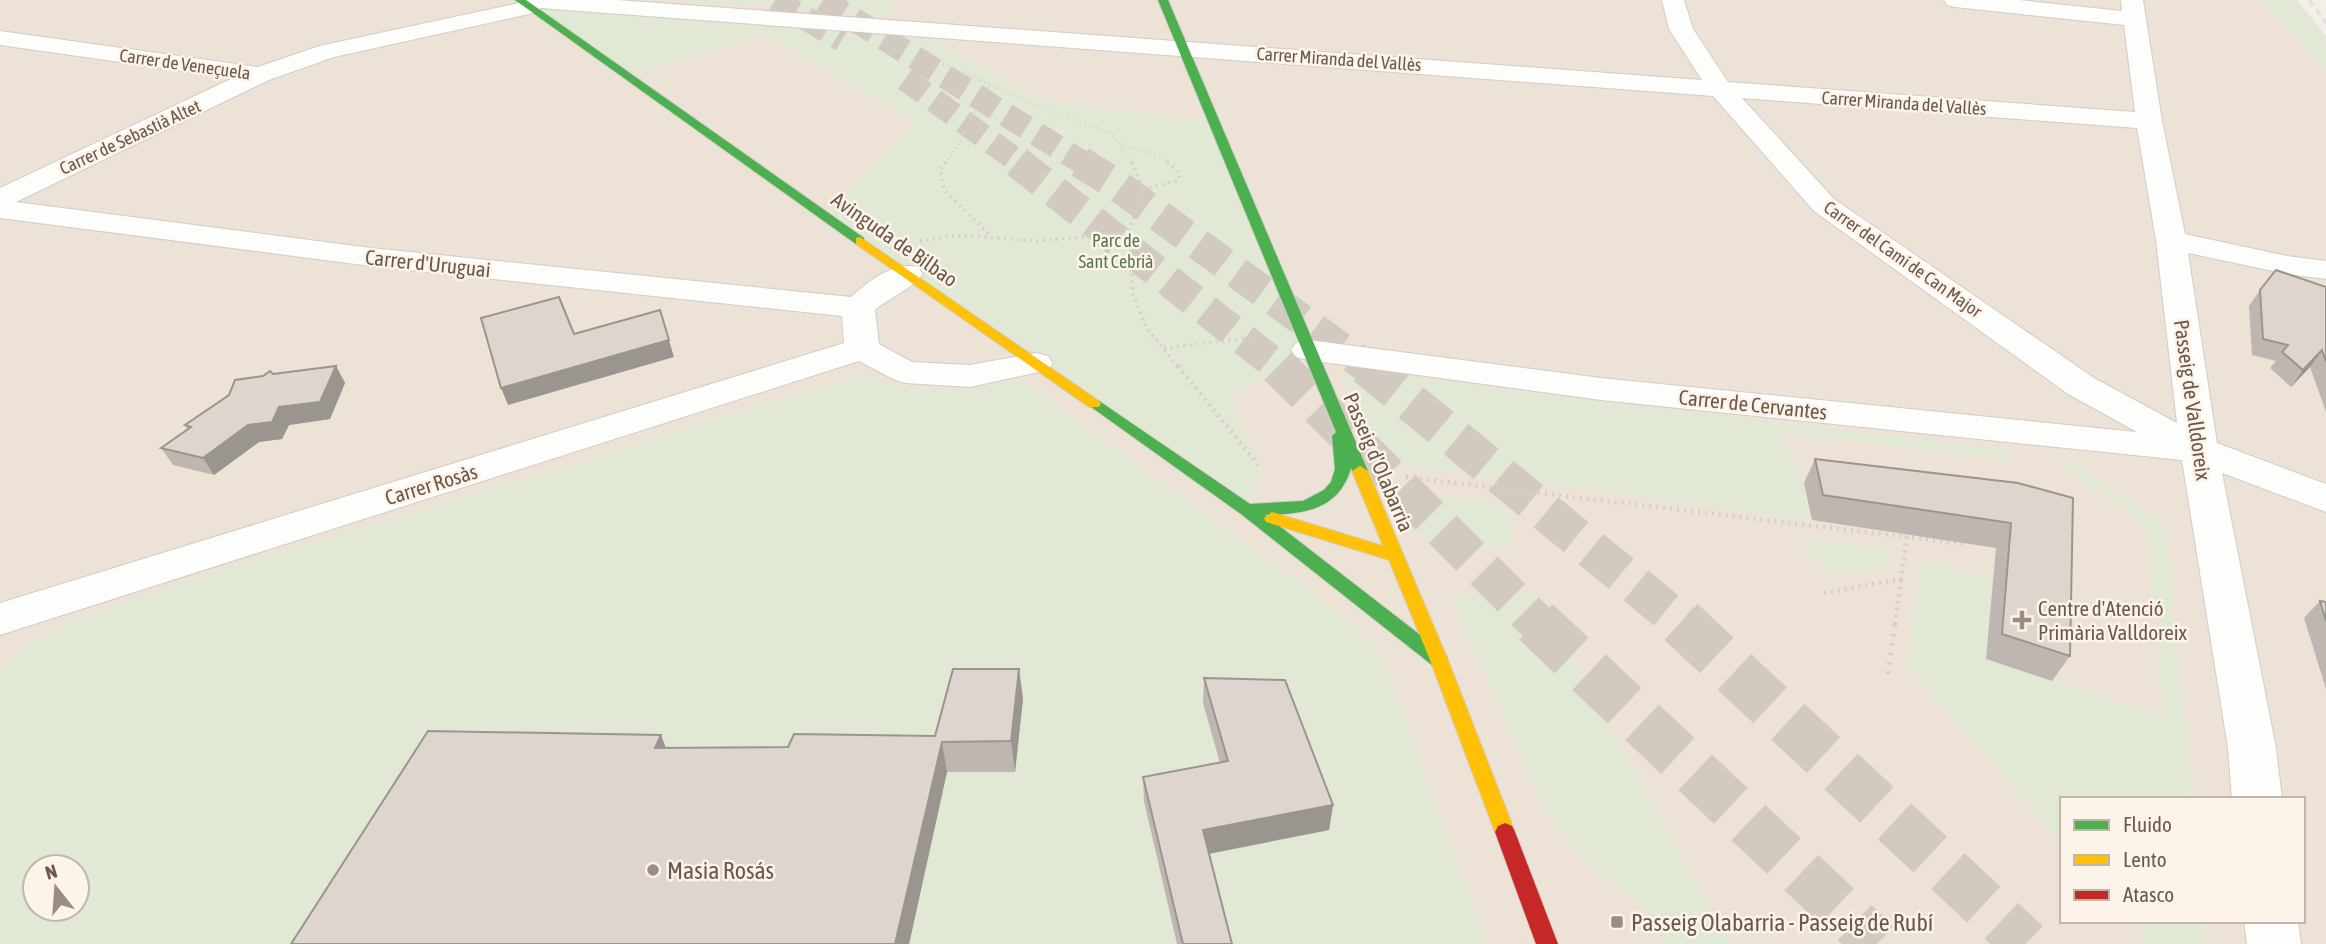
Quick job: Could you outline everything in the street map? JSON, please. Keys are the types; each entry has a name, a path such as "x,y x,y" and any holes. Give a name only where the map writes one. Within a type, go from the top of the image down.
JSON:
{"street":[{"name":"Passeig d'Olabarria","path":"1163,0 1439,660 1547,944"},
{"name":"Carrer del Camí de Can Major","path":"1673,0 1681,29 1720,89 1824,205 2081,386 2199,450"},
{"path":"1955,0 2134,9"},
{"name":"Carrer Miranda del Vallès","path":"526,2 912,19 1183,47 2149,121"},
{"name":"Carrer de Veneçuela","path":"0,38 260,75 327,51 526,2"},
{"name":"Avinguda de Bilbao","path":"526,2 893,265 1247,510"},
{"name":"Passeig de Valldoreix","path":"2134,9 2149,121 2171,240 2199,450 2252,748 2257,797"},
{"name":"Carrer de Sebastià Altet","path":"0,199 260,75"},
{"name":"Carrer d'Uruguai","path":"0,209 157,232 372,257 858,308"},
{"path":"2171,240 2287,265 2326,270"},
{"path":"893,265 878,290 858,308 862,349 905,372 970,376 1036,363"},
{"name":"Carrer de Cervantes","path":"1305,341 1601,389 2199,450"},
{"name":"Carrer Rosàs","path":"0,620 862,349"},
{"path":"1247,510 1309,506 1325,497 1338,484 1343,469 1339,421"},
{"path":"2199,450 2326,499"},
{"path":"1247,510 1395,556"},
{"path":"1247,510 1439,660"},
{"path":"2271,923 2274,944"}],"path":[{"path":"933,60 1039,107 1111,133 1135,166 1143,189 1128,233 1133,294 1146,327 1260,467"},
{"path":"989,84 958,146 940,170 944,190 991,236"},
{"path":"1119,144 1161,156 1179,172 1179,180 1143,189"},
{"path":"893,265 916,241 958,235 1037,241 1128,233"},
{"path":"1163,348 1305,341"},
{"path":"1360,471 1964,544"},
{"path":"1888,674 1907,537"},
{"path":"1824,593 1901,579"}],"shaded area":[{"path":"0,0 2262,0 2326,72 2326,944 0,944"}],"green space":[{"path":"676,0 891,0 891,15"},
{"path":"2262,0 2297,0 2326,36 2326,72 2290,29"},
{"name":"Parc de Sant Cebrià","path":"525,3 913,29 1043,101 1212,122 1308,350 1230,396 1260,467 1247,510 825,215 915,122 766,34 627,75"},
{"path":"1357,371 2010,450 2009,460 1777,432 1804,483 1812,520 1377,461 1363,433 1344,376"},
{"path":"865,375 904,387 942,390 1020,379 1332,607 1373,643 1381,654 1486,944 0,944 0,668 18,653 57,629 122,604"},
{"path":"2062,456 2165,524 2192,797 2060,797 2060,842 1906,664 1922,560 1993,581 1986,660 2164,717 2146,525 2066,470"},
{"path":"1385,488 1507,504 1514,546 1435,555 1424,534 1409,533"},
{"path":"1798,539 1889,549 1890,567 1830,576"},
{"path":"1535,593 1731,944 1664,944 1647,909 1601,875 1567,841 1545,810 1451,597"},
{"path":"2131,923 2205,923 2207,944 2149,944"}],"building":[{"path":"2276,270 2326,287 2326,362 2322,350 2303,370 2282,352 2288,345 2263,339 2260,290"},
{"path":"559,297 574,334 660,310 669,340 501,388 481,318"},
{"path":"336,366 320,402 279,407 272,422 248,425 203,458 161,448 191,427 185,425 229,395 235,380 263,376 270,371 273,374"},
{"path":"1815,459 2018,483 2073,498 2070,656 2002,634 2011,523 1823,495"},
{"path":"2320,601 2326,602 2326,621"},
{"name":"Masia Rosás","path":"953,669 1019,669 1011,741 942,742 895,944 291,944 428,731 661,735 655,748 788,747 794,734 935,736"},
{"path":"1204,678 1285,680 1333,805 1203,830 1232,944 1183,944 1143,777 1228,761"}],"tunnel":[{"path":"775,0 842,40"},
{"path":"823,0 1083,163"},
{"path":"905,79 1020,163"},
{"path":"1017,162 1280,368"},
{"path":"1080,162 1114,183 1368,368"},
{"path":"1278,366 1538,624"},
{"path":"1366,366 1683,624"},
{"path":"1536,622 1877,944"},
{"path":"1681,622 2026,944"}],"railway":[{"path":"2309,0 2326,23"}],"traffic: fast":[{"path":"520,0 860,241"},
{"path":"1163,0 1360,471"},
{"path":"1094,404 1247,510 1439,660"},
{"path":"1247,510 1305,506 1330,494 1343,469 1340,436"}],"traffic: slow":[{"path":"860,241 1094,404"},
{"path":"1360,471 1439,660 1505,832"},
{"path":"1272,518 1395,556"}],"traffic: jam":[{"path":"1505,832 1547,944"}],"place":[{"name":"Centre d'Atenció Primària Valldoreix","path":"2022,620"},
{"name":"Masia Rosás","path":"653,870"},
{"name":"Passeig Olabarria - Passeig de Rubí","path":"1617,922"}]}
